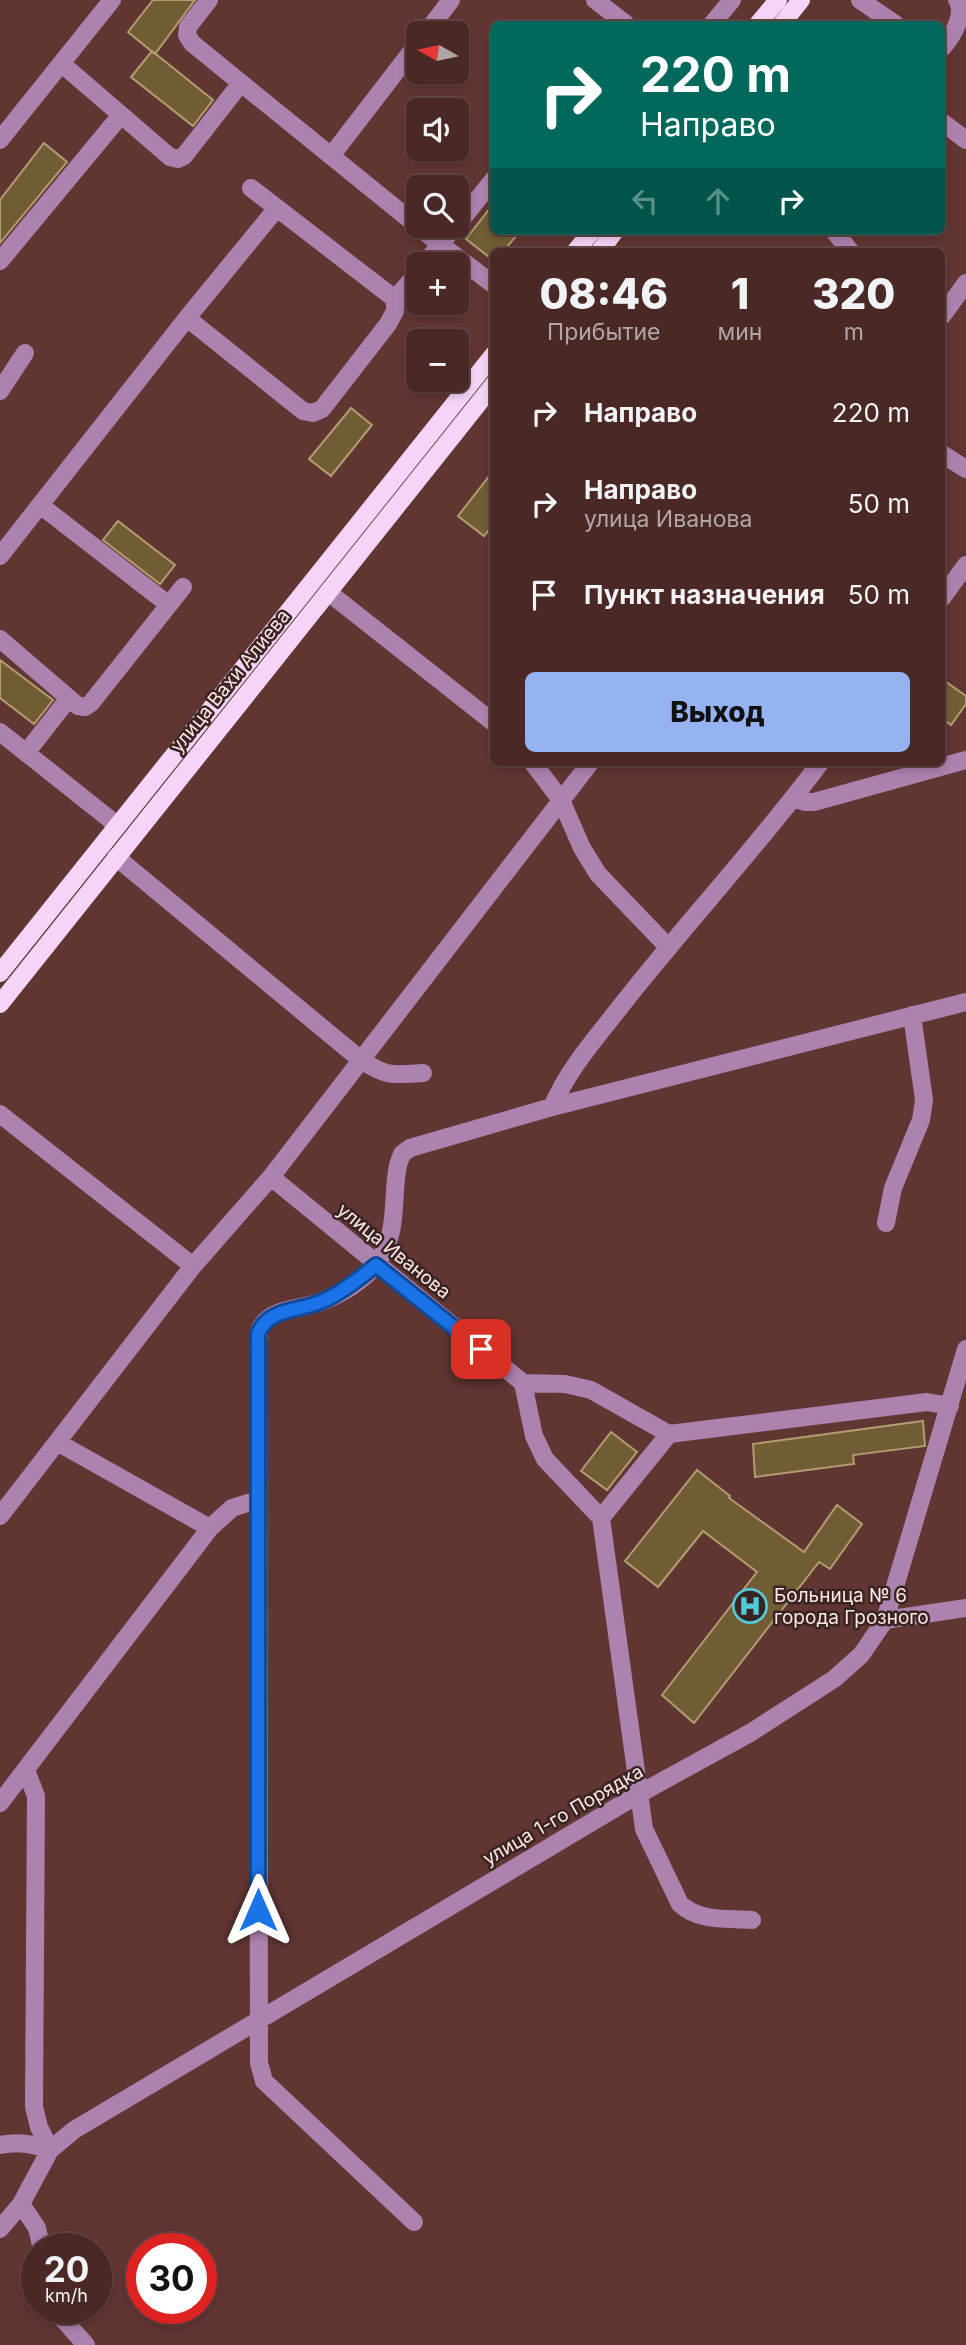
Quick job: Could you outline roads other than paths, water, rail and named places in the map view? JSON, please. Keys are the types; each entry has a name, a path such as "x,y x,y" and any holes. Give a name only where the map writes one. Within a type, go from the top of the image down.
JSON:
{"main road":[{"path":"785,20 801,0"},
{"path":"760,21 774,1"},
{"name":"улица Вахи Алиева","path":"0,973 490,359"},
{"name":"улица Вахи Алиева","path":"0,1004 490,389"}],"street":[{"path":"0,141 112,0"},
{"path":"209,0 188,27 187,35 192,43 490,282"},
{"path":"435,21 452,0"},
{"path":"595,0 620,21"},
{"path":"714,21 732,0"},
{"path":"860,0 891,21"},
{"path":"945,44 964,19 964,5 957,0"},
{"path":"774,1 785,20"},
{"path":"331,156 406,59"},
{"path":"62,64 170,157 178,159 184,156 241,83"},
{"path":"0,261 121,115"},
{"path":"945,124 966,140"},
{"path":"469,209 490,184"},
{"path":"251,188 395,299"},
{"path":"0,556 277,208"},
{"path":"435,252 446,238"},
{"path":"187,318 303,411 313,413 322,409 388,324 395,311 395,299 406,286"},
{"path":"945,310 955,292"},
{"path":"0,391 25,353"},
{"path":"945,456 966,470"},
{"path":"40,505 169,605"},
{"path":"945,594 966,565"},
{"path":"0,639 78,706 85,707 91,703 183,587"},
{"path":"328,592 490,720"},
{"path":"26,753 69,698"},
{"path":"0,733 117,825"},
{"path":"945,766 966,760"},
{"path":"535,766 561,800 582,848 598,874 667,947"},
{"path":"0,1516 193,1266 271,1177 588,766"},
{"path":"552,1107 563,1080 667,947 794,798 818,766"},
{"path":"794,798 814,802 944,766"},
{"path":"116,858 361,1060 380,1073 423,1073"},
{"path":"414,2222 264,2081 259,2063 257,1500 258,1342 262,1324 272,1315 322,1302 353,1284 376,1265 392,1235 395,1178 402,1154 410,1148 552,1107 966,1002"},
{"path":"886,1223 893,1188 921,1120 924,1100 912,1015"},
{"path":"0,1114 193,1266"},
{"name":"улица Иванова","path":"271,1177 523,1383"},
{"name":"улица 1-го Порядка","path":"50,2150 74,2130 639,1794 750,1733 834,1679 861,1655 885,1620 966,1349"},
{"path":"752,1920 702,1917 689,1912 680,1904 643,1829 601,1518 545,1459 534,1436 523,1383 565,1384 591,1390 669,1434 927,1402 950,1406"},
{"path":"601,1518 669,1434"},
{"path":"57,1442 210,1528"},
{"path":"0,1803 210,1528 232,1508 257,1500"},
{"path":"885,1620 966,1608"},
{"path":"26,1770 36,1796 34,2107 39,2127 50,2150"},
{"path":"0,2145 29,2143 50,2150"},
{"path":"0,2229 21,2204 50,2150"},
{"path":"21,2204 38,2233"},
{"path":"67,2324 86,2345"}],"place":[{"name":"Больница № 6 города Грозного","path":"750,1606"}]}
